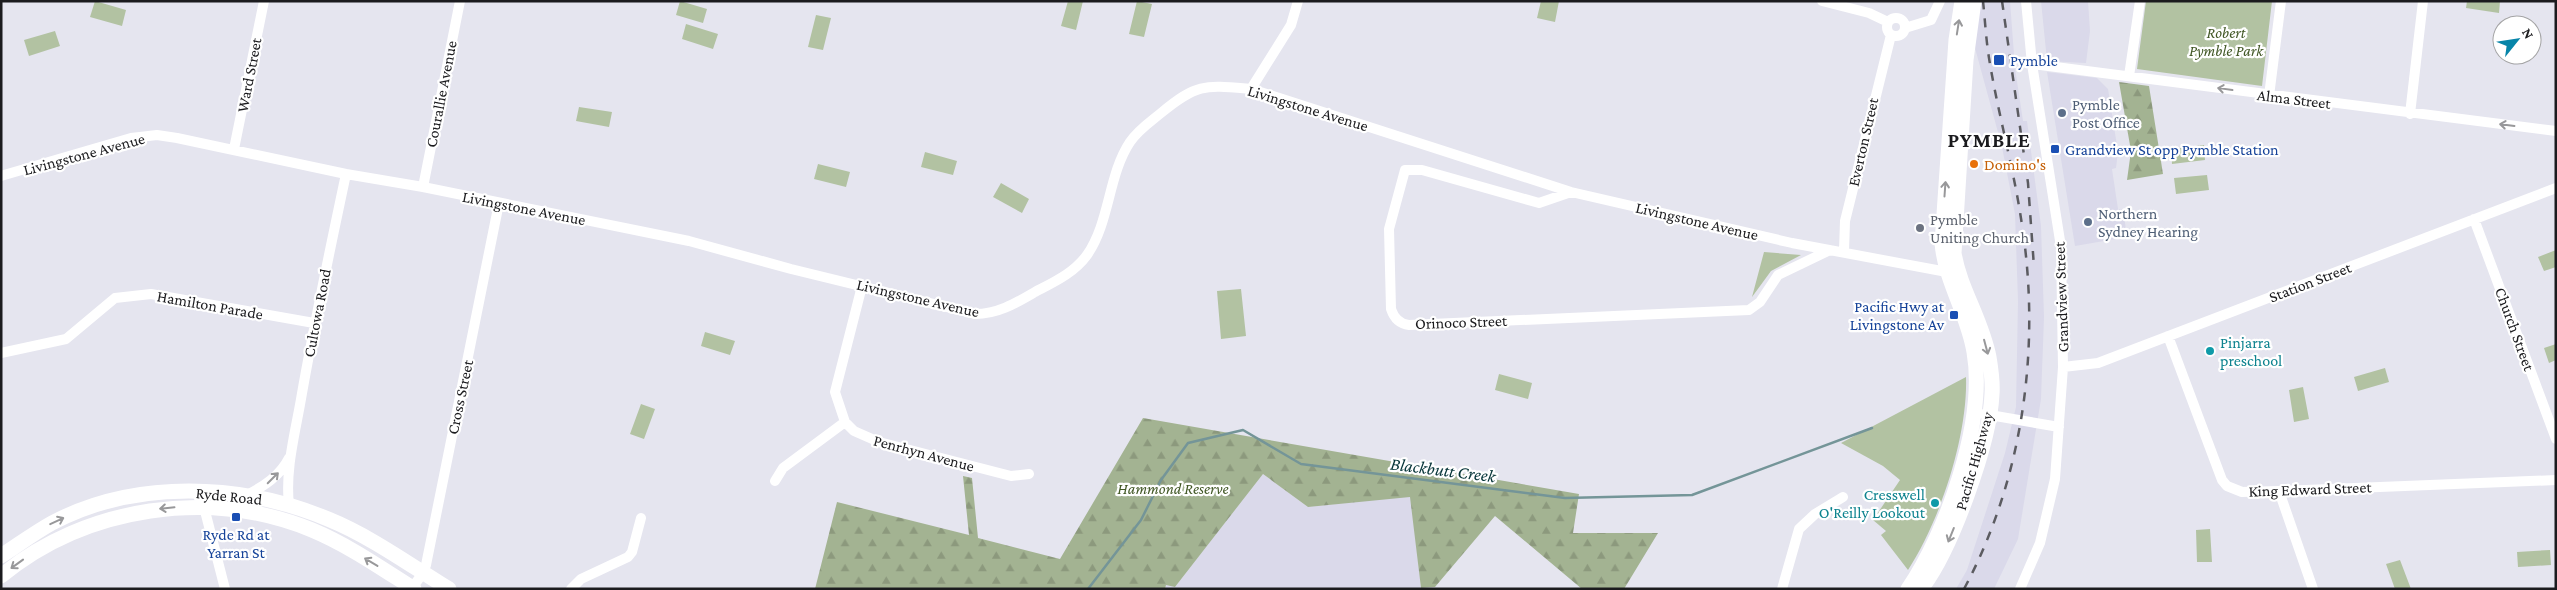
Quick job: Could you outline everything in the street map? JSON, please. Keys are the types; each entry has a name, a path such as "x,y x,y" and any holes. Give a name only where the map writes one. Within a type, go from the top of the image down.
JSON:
{"highway":[{"name":"Pacific Highway","path":"1908,589 1928,556 1950,505 1970,438 1974,413 1976,386 1971,334 1942,243 1956,40 1962,1"},
{"name":"Pacific Highway","path":"1921,589 1939,561 1951,535 1977,461 1990,415 1992,377 1989,356 1983,336 1952,271 1966,60 1974,1"},
{"name":"Ryde Road","path":"1,556 52,523 76,513 122,499 184,491 247,495 289,505 350,529 449,589"},
{"name":"Ryde Road","path":"1,576 36,551 80,530 136,513 166,508 204,507 254,513 311,530 355,553 413,588"}],"street":[{"name":"Ward Street","path":"234,149 264,1"},
{"name":"Courallie Avenue","path":"423,187 460,1"},
{"path":"1251,89 1291,24 1298,1"},
{"path":"1822,1 1869,13 1888,22"},
{"path":"1905,28 1900,19 1892,18 1888,22 1887,30 1891,35 1900,35 1905,28 1931,20 1940,1"},
{"name":"Grandview Street","path":"2020,589 2040,543 2055,478 2063,367 2061,247 2032,64 2026,1"},
{"path":"2129,76 2140,1"},
{"path":"2269,96 2281,1"},
{"path":"2410,114 2423,1"},
{"name":"Everton Street","path":"1844,251 1845,221 1891,35"},
{"name":"Alma Street","path":"2032,64 2269,96 2556,131"},
{"name":"Livingstone Avenue","path":"1,176 143,136 177,138 346,174 423,187 689,241 791,269 975,314 986,314 1010,307 1070,273 1088,254 1093,245 1127,147 1143,128 1182,96 1194,89 1214,86 1251,89 1571,192 1831,250 1952,271"},
{"name":"Orinoco Street","path":"1571,192 1539,203 1422,170 1405,170 1388,241 1391,309 1393,315 1397,320 1409,325 1748,310 1760,302 1778,275 1831,250"},
{"name":"Cultowa Road","path":"289,505 288,476 314,323 346,174"},
{"name":"Station Street","path":"2063,367 2098,363 2556,188"},
{"name":"Cross Street","path":"413,588 423,573 499,203"},
{"name":"Church Street","path":"2474,219 2556,439"},
{"path":"775,482 783,468 845,422 836,392 862,286"},
{"name":"Hamilton Parade","path":"1,353 66,339 115,298 151,294 314,323"},
{"name":"King Edward Street","path":"2168,336 2222,480 2227,486 2242,492 2556,480"},
{"path":"1974,413 2059,427"},
{"name":"Penrhyn Avenue","path":"845,422 854,431 878,442 1011,476 1029,474"},
{"name":"Cultowa Road","path":"247,495 266,485 285,466 292,453"},
{"path":"2278,491 2313,589"},
{"path":"1782,589 1799,528 1815,514 1843,497"},
{"path":"204,507 225,589"},
{"path":"572,589 581,579 628,557 632,552 641,518"}],"shaded area":[{"path":"1969,1 2010,1 2015,68 2023,121 2027,121 2041,226 2044,317 2041,399 2018,539 1994,589 1956,589 1967,570 2005,453 2016,407 2018,301 2015,214 2002,147 1975,48"},
{"path":"2041,1 2088,1 2090,31 2086,63 2047,61"},
{"path":"2047,72 2097,78 2108,89 2118,152 2116,168 2112,169 2118,209 2123,209 2127,237 2075,246"},
{"path":"1263,474 1308,507 1411,496 1421,588 1165,589 1166,585 1175,587"}],"green space":[{"path":"95,1 126,10 122,26 90,17"},
{"path":"680,1 707,9 703,23 676,15"},
{"path":"1068,1 1083,1 1076,30 1061,26"},
{"path":"1137,1 1152,4 1144,37 1129,34"},
{"path":"1541,1 1559,1 1555,22 1537,18"},
{"name":"Robert Pymble Park","path":"2146,1 2272,1 2262,86 2137,69"},
{"path":"2467,1 2500,1 2499,13 2466,8"},
{"path":"816,15 831,18 823,50 808,47"},
{"path":"686,24 718,34 713,49 682,39"},
{"path":"55,31 60,46 29,56 24,40"},
{"path":"2119,82 2149,86 2163,174 2127,180 2131,151"},
{"path":"579,107 612,112 609,127 576,121"},
{"path":"2204,145 2205,160 2172,164 2171,149"},
{"path":"925,152 957,161 953,175 921,167"},
{"path":"818,164 850,172 846,187 814,179"},
{"path":"2207,175 2209,190 2176,194 2174,178"},
{"path":"1001,183 1029,199 1022,213 993,197"},
{"path":"2556,250 2556,267 2544,271 2538,257"},
{"path":"1764,252 1801,255 1771,271 1752,297"},
{"path":"1241,289 1246,336 1221,339 1217,291"},
{"path":"705,332 735,341 730,355 701,346"},
{"path":"2556,344 2556,360 2549,363 2544,348"},
{"path":"2385,368 2389,382 2358,391 2354,377"},
{"path":"1499,374 1532,383 1528,399 1495,390"},
{"path":"1966,377 1962,425 1950,477 1931,527 1908,570 1881,535 1886,531 1873,520 1900,480 1883,466 1841,443"},
{"path":"2303,387 2309,419 2294,422 2289,390"},
{"path":"641,404 655,409 644,439 630,434"},
{"name":"Hammond Reserve","path":"1143,418 1579,494 1573,533 1658,533 1624,589 1582,589 1495,516 1435,587 1421,588 1410,497 1308,507 1263,474 1175,587 1166,585 1165,589 815,589 837,502 969,535 963,476 972,478 978,538 1060,559"},
{"path":"2210,529 2212,562 2197,562 2196,530"},
{"path":"2550,550 2551,565 2518,567 2517,552"},
{"path":"2400,560 2411,589 2395,589 2386,564"}],"waterway":[{"name":"Blackbutt Creek","path":"1088,589 1141,520 1161,480 1188,443 1243,430 1301,464 1565,498 1692,495 1872,428"}],"railway":[{"path":"1964,589 1984,547 2001,503 2013,458 2022,412 2028,365 2027,271 2022,225 1989,58 1983,1"},
{"path":"2002,1 2028,183 2034,267"}],"place":[{"name":"Pymble","path":"1999,60"},
{"name":"Pymble Post Office","path":"2062,113"},
{"name":"Grandview St opp Pymble Station","path":"2055,149"},
{"name":"Domino's","path":"1974,164"},
{"name":"Northern Sydney Hearing","path":"2088,222"},
{"name":"Pymble Uniting Church","path":"1920,228"},
{"name":"Pacific Hwy at Livingstone Av","path":"1954,315"},
{"name":"Pinjarra preschool","path":"2210,351"},
{"name":"Cresswell O'Reilly Lookout","path":"1935,503"},
{"name":"Ryde Rd at Yarran St","path":"236,517"}],"district":[{"name":"PYMBLE","path":"1989,140"}]}
